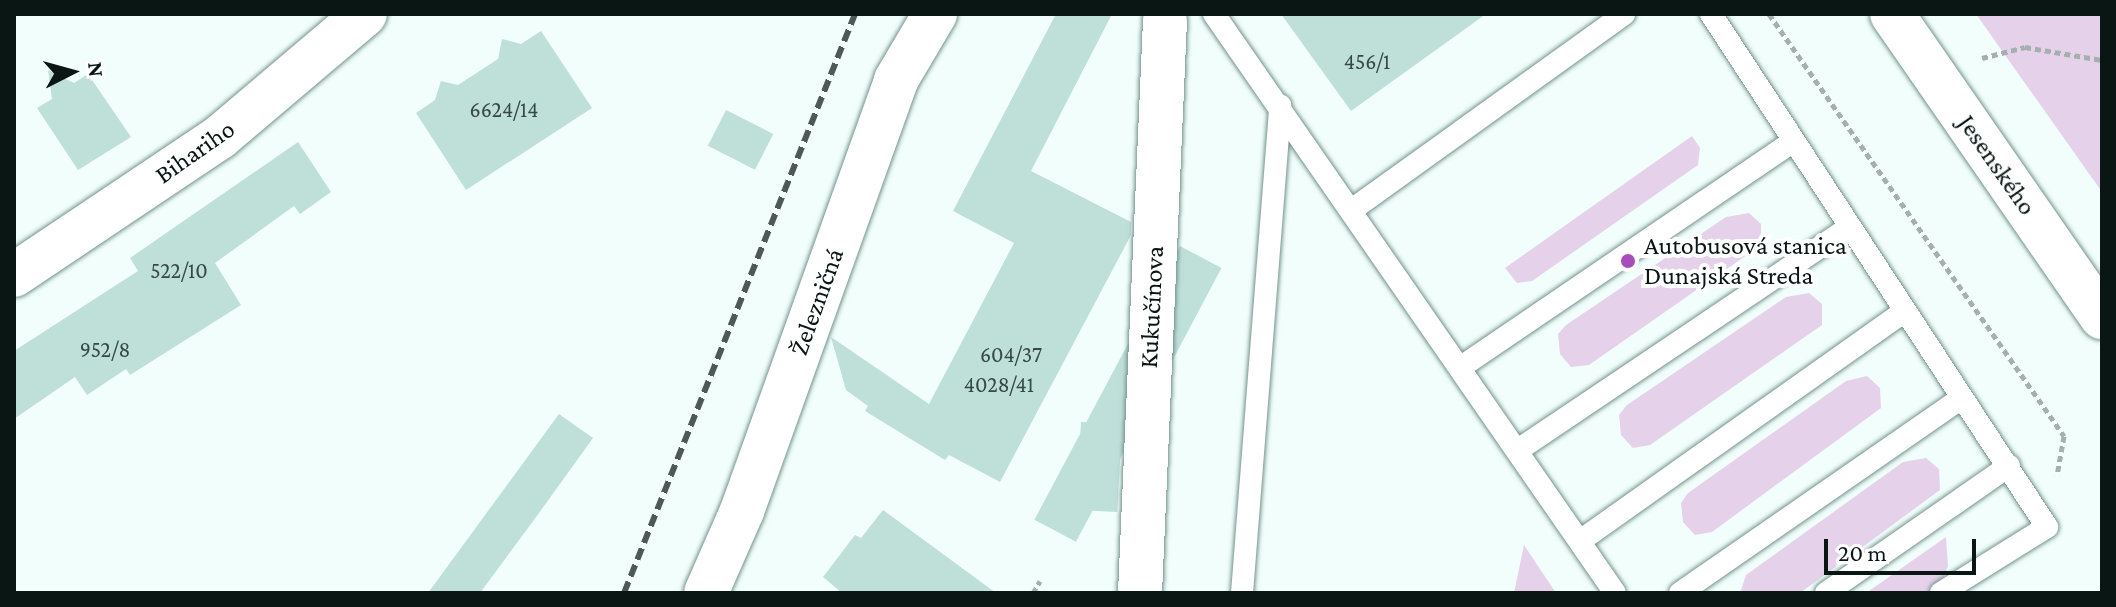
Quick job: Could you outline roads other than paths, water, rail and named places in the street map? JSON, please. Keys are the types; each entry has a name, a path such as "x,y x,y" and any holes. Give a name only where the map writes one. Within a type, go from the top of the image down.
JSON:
{"street":[{"name":"Bihariho","path":"14,275 220,137 365,14"},
{"name":"Železničná","path":"706,593 742,511 896,80 935,14"},
{"name":"Jesenského","path":"1892,14 2102,317"},
{"name":"Kukučínova","path":"1140,593 1165,21"}],"lane":[{"path":"1214,14 1353,209 1615,593"},
{"path":"1353,209 1624,14"},
{"path":"1711,14 2047,527 1941,593"},
{"path":"1242,593 1280,105"},
{"path":"1461,367 1794,141"},
{"path":"1518,450 1850,227"},
{"path":"1580,541 1905,311"},
{"path":"1680,593 1962,398"},
{"path":"1826,593 2009,466"}],"railway":[{"path":"624,593 855,14"}],"place":[{"name":"Autobusová stanica Dunajská Streda","path":"1628,261"}]}
